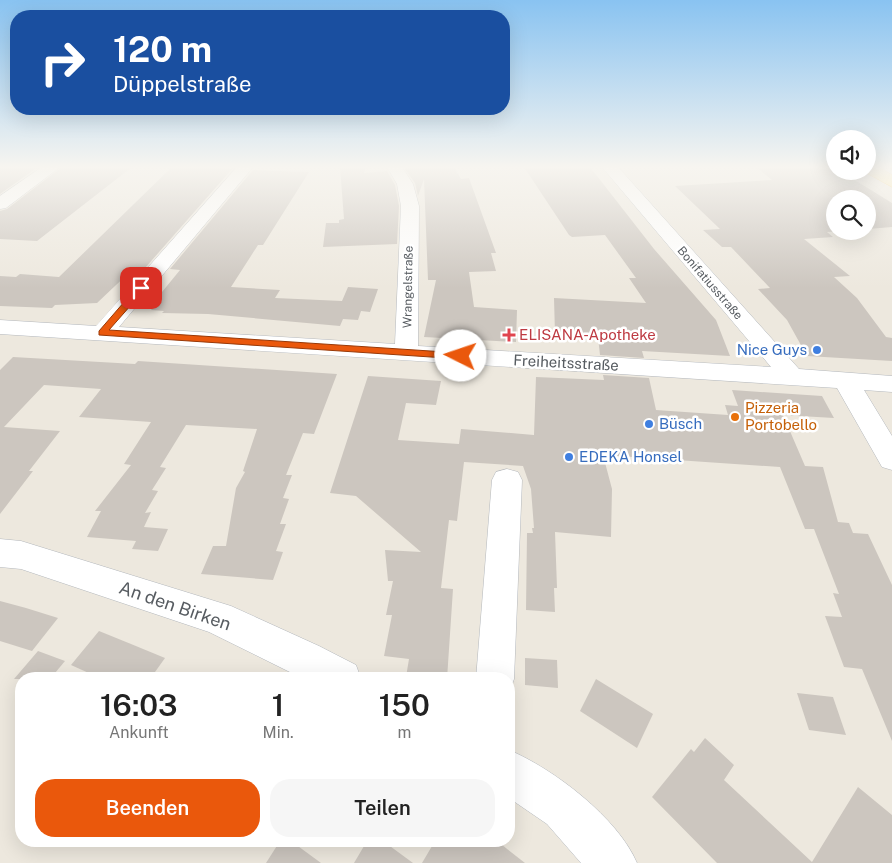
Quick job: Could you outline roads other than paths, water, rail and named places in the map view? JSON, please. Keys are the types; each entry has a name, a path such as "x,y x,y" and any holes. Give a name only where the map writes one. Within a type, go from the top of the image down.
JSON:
{"street":[{"path":"102,333 211,207"},
{"name":"Wrangelstraße","path":"406,352 410,207"},
{"name":"Bonifatiusstraße","path":"644,207 792,376"},
{"name":"Freiheitsstraße","path":"2,329 102,333 792,376 846,382 892,384"},
{"path":"846,382 892,460"},
{"path":"495,672 507,480"},
{"name":"An den Birken","path":"0,553 21,556 218,618 329,672"},
{"path":"515,776 563,808 613,863"}],"place":[{"name":"ELISANA-Apotheke","path":"509,335"},
{"name":"Nice Guys","path":"817,350"},
{"name":"Pizzeria Portobello","path":"735,417"},
{"name":"Büsch","path":"649,424"},
{"name":"EDEKA Honsel","path":"569,457"}]}
